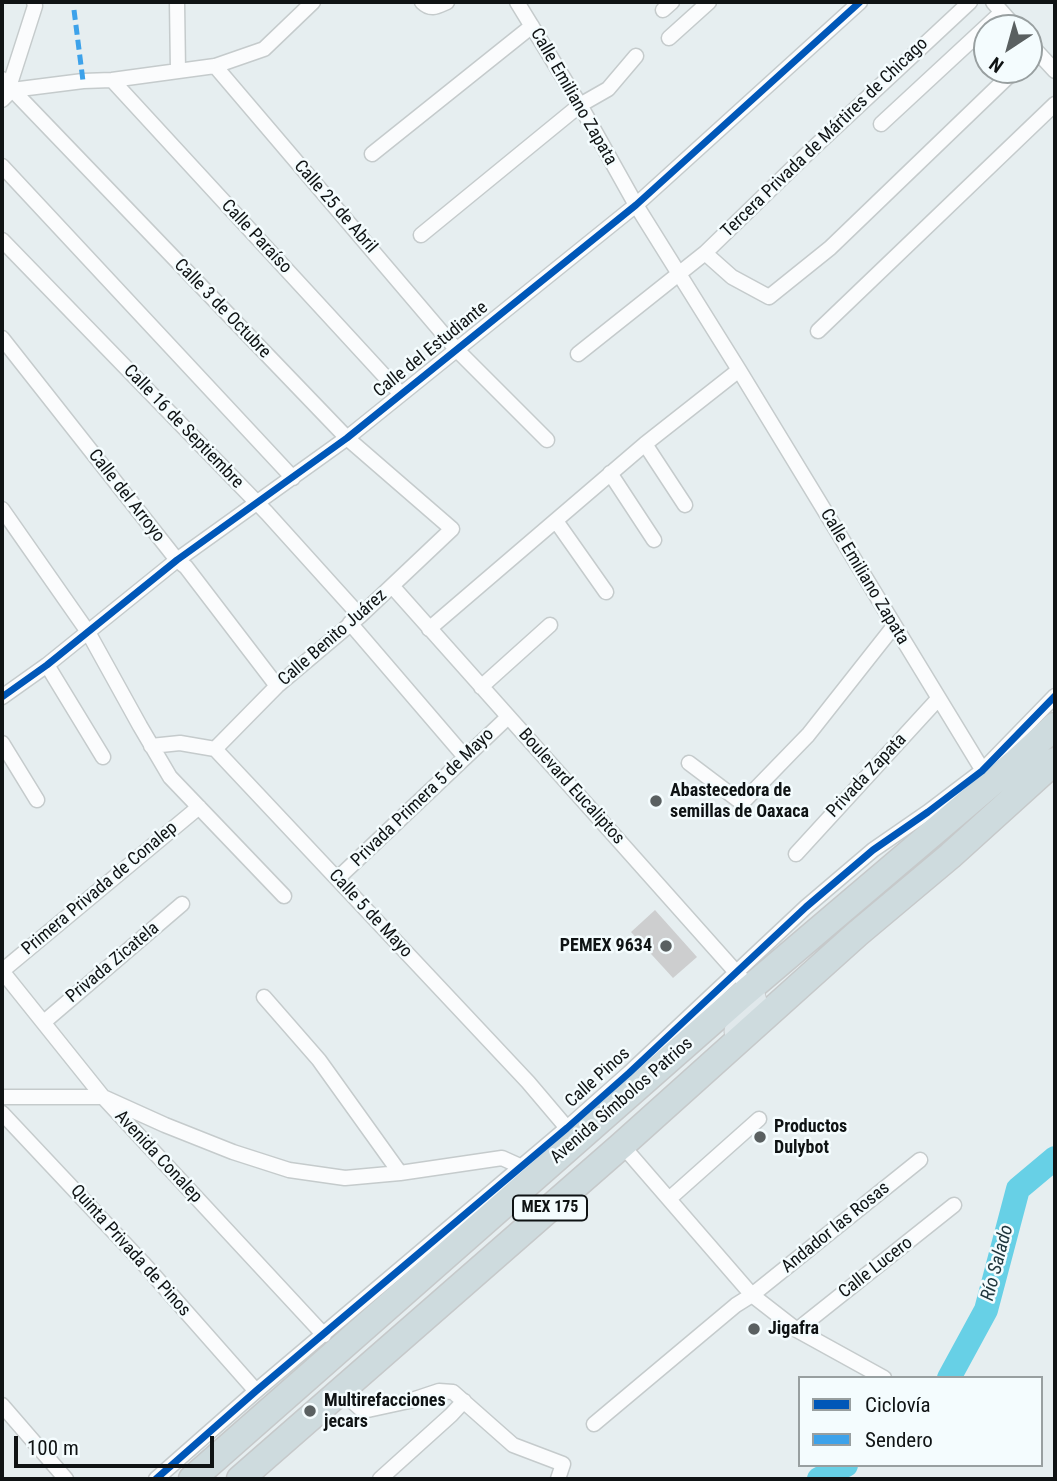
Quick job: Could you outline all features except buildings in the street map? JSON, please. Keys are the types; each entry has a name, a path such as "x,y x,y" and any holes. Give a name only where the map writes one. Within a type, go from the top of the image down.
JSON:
{"highway":[{"name":"Avenida Símbolos Patrios","path":"192,1479 390,1291 743,980 986,777 1055,726"},
{"name":"Avenida Símbolos Patrios","path":"240,1479 1055,761"}],"main road":[{"path":"700,1075 702,1061 750,1018 756,1008 757,1001 743,980"}],"street":[{"path":"34,2 35,6 6,89 113,80 215,66 264,49 313,2"},
{"path":"177,2 178,71"},
{"path":"422,2 435,8 447,2"},
{"name":"Calle Emiliano Zapata","path":"517,2 580,105 636,205 986,777"},
{"path":"669,38 709,2"},
{"name":"Calle del Estudiante","path":"2,697 47,666 177,560 347,438 636,205 860,2"},
{"name":"Tercera Privada de Mártires de Chicago","path":"579,354 705,253 970,2"},
{"path":"881,124 998,7"},
{"path":"372,154 532,26"},
{"path":"421,235 580,105 608,89 636,56"},
{"name":"Calle 25 de Abril","path":"215,66 456,349 547,440"},
{"name":"Calle Paraíso","path":"113,80 401,394"},
{"path":"705,253 732,276 769,297 830,248 1000,84"},
{"name":"Calle 3 de Octubre","path":"6,89 347,438 452,529"},
{"path":"818,331 1055,104"},
{"path":"2,166 293,478"},
{"name":"Calle 16 de Septiembre","path":"2,240 256,503 355,620 465,757"},
{"name":"Calle del Arroyo","path":"2,338 177,560 186,567 277,686"},
{"path":"429,629 610,473 739,370"},
{"path":"645,444 685,505"},
{"path":"610,473 654,540"},
{"path":"2,509 88,632 170,777 284,896"},
{"path":"556,521 606,592"},
{"name":"Calle Benito Juárez","path":"215,749 277,686 355,620 452,529"},
{"name":"Boulevard Eucaliptos","path":"391,586 743,980"},
{"path":"481,687 550,625"},
{"path":"689,763 742,803 808,735 894,626"},
{"path":"47,666 103,757"},
{"path":"986,777 1055,696"},
{"name":"Privada Zapata","path":"796,853 938,699"},
{"name":"Privada Primera 5 de Mayo","path":"337,879 508,717"},
{"path":"2,743 37,800"},
{"path":"151,746 180,743 215,749"},
{"name":"Calle 5 de Mayo","path":"215,749 528,1082 567,1128"},
{"name":"Primera Privada de Conalep","path":"2,971 199,807"},
{"name":"Privada Zicatela","path":"44,1022 182,904"},
{"name":"Avenida Conalep","path":"2,971 103,1097 324,1335"},
{"name":"Calle Pinos","path":"156,1479 324,1335 390,1291 522,1167 743,980"},
{"path":"264,997 319,1060 400,1173"},
{"path":"2,1097 103,1097 233,1152 289,1170 345,1178 502,1158 522,1167"},
{"name":"Quinta Privada de Pinos","path":"2,1113 143,1264 256,1391"},
{"path":"669,1199 759,1119"},
{"path":"622,1145 751,1295 797,1330 880,1376"},
{"name":"Andador las Rosas","path":"594,1424 736,1305 920,1160"},
{"name":"Calle Lucero","path":"797,1330 954,1205"},
{"path":"341,1391 363,1412 439,1391 453,1392 513,1445 563,1464 558,1479"},
{"path":"380,1479 464,1401"},
{"path":"2,1405 66,1479"}],"waterway":[{"name":"Río Salado","path":"950,1376 986,1310 1018,1189 1055,1158"},
{"name":"Río Salado","path":"819,1479 842,1467"}],"marked path":[{"path":"74,10 83,81"}],"cycle path":[{"path":"2,697 47,665 177,560 347,438 636,205 860,2"},
{"path":"156,1479 567,1128 806,907 873,850 982,771 1055,696"}],"place":[{"name":"Abastecedora de semillas de Oaxaca","path":"656,801"},
{"name":"PEMEX 9634","path":"666,946"},
{"name":"Productos Dulybot","path":"760,1137"},
{"name":"Jigafra","path":"754,1329"},
{"name":"Multirefacciones jecars","path":"310,1411"}]}
